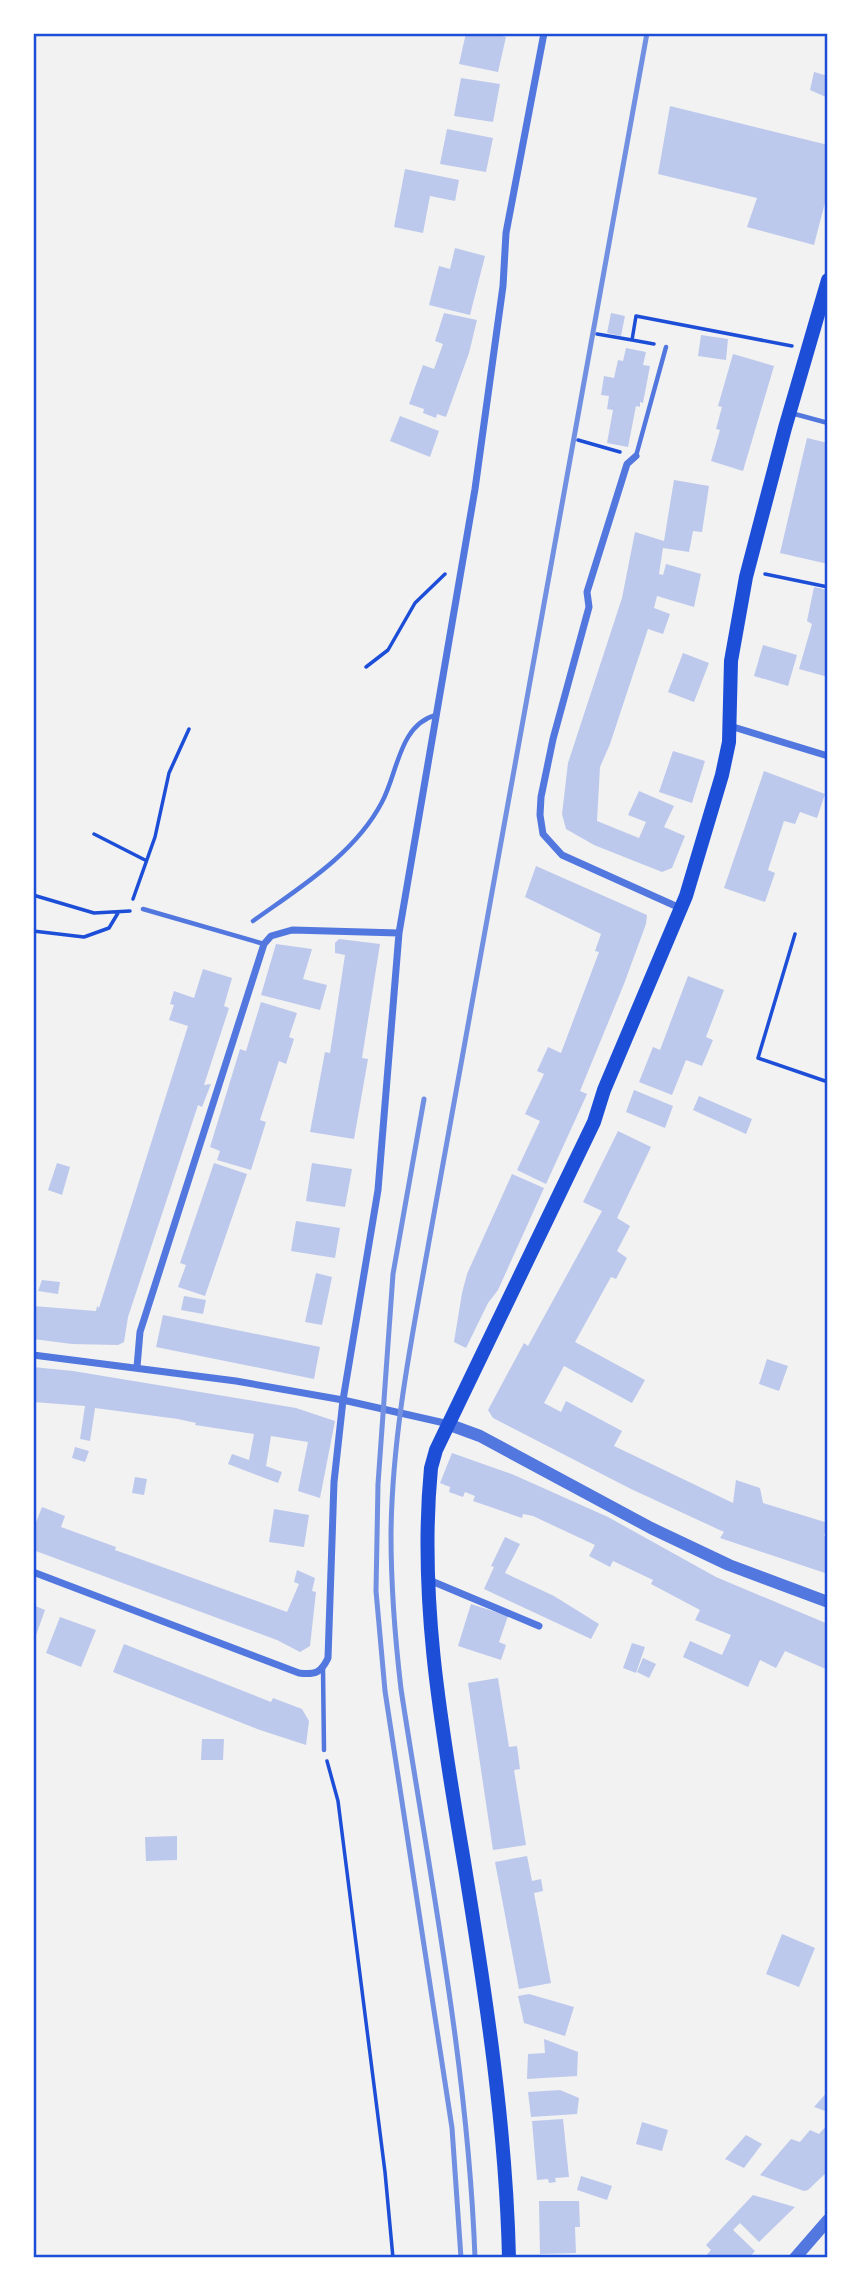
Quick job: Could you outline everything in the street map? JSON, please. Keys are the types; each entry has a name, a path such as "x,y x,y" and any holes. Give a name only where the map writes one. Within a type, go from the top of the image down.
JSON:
{"main road":[{"path":"509,2258 505,2168 490,2030 437,1704 428,1580 431,1468 436,1450 594,1122 604,1090 681,909 723,775 730,725 731,661 748,571 828,280"}],"street":[{"path":"33,1572 299,1673 313,1674 323,1669 328,1658 334,1482 343,1400 378,1190 391,1004 399,933 464,561 503,286 506,233 544,33"},
{"path":"633,458 627,464 587,592 589,607 553,739 540,816 543,834 562,855 681,909"},
{"path":"730,725 828,756"},
{"path":"137,1367 140,1332 264,944 271,936 292,930 399,933"},
{"path":"33,1355 137,1367 343,1400 450,1424 480,1436 651,1528 729,1565 828,1602"},
{"path":"428,1580 539,1626"},
{"path":"795,2258 828,2220"}],"lane":[{"path":"633,458 666,347"},
{"path":"790,412 828,423"},
{"path":"253,921 352,844 383,801 406,740 414,727 424,719 436,715"},
{"path":"143,909 264,944"},
{"path":"323,1669 324,1750"}],"path":[{"path":"632,340 636,316 808,349"},
{"path":"597,334 666,347"},
{"path":"578,440 608,447 633,458"},
{"path":"366,667 388,650 415,603 437,580 464,561"},
{"path":"748,571 828,587"},
{"path":"130,911 145,860 155,837 169,774 189,729"},
{"path":"94,834 145,860"},
{"path":"33,895 94,913 118,913 109,928 84,937 33,931"},
{"path":"795,934 758,1058 828,1082"},
{"path":"324,1750 338,1801 385,2172 393,2258"}],"building":[{"path":"466,33 491,33 506,37 498,72 459,64"},
{"path":"814,72 828,76 828,98 810,90"},
{"path":"461,78 500,84 493,122 454,116"},
{"path":"670,106 828,145 828,191 814,245 747,227 757,198 658,174"},
{"path":"447,129 493,138 486,172 440,164"},
{"path":"405,169 459,180 455,201 430,196 423,233 394,227"},
{"path":"455,248 485,256 470,315 429,305 439,266 450,269"},
{"path":"444,313 477,320 469,353 446,417 437,414 436,418 423,413 424,409 409,404 423,365 434,369 443,344 435,341"},
{"path":"611,313 625,316 621,336 607,333"},
{"path":"701,335 728,339 726,360 698,356"},
{"path":"626,348 646,352 643,365 650,366 643,403 640,402 640,407 636,406 628,447 607,443 613,410 607,409 609,396 601,395 604,376 614,378 618,360 623,361"},
{"path":"733,354 774,366 743,471 711,461 720,430 716,429 722,407 718,406"},
{"path":"400,416 439,431 430,457 390,441"},
{"path":"807,438 828,443 828,564 780,553"},
{"path":"674,480 709,486 702,532 693,531 689,552 663,548 659,574 663,575 666,564 701,574 694,607 657,596 654,608 670,614 663,634 648,629 600,767 597,821 639,838 646,822 628,815 639,791 674,806 664,827 685,836 672,868 662,872 594,845 566,829 562,814 568,763 622,598 635,532 664,541"},
{"path":"814,587 828,590 828,677 799,669 812,624 807,621"},
{"path":"763,645 797,655 788,686 754,676"},
{"path":"683,653 709,663 694,702 668,692"},
{"path":"673,751 705,761 692,803 659,792"},
{"path":"764,771 825,794 817,818 800,812 795,824 784,821 768,870 775,873 765,902 724,888"},
{"path":"536,866 647,915 624,984 580,1091 587,1094 546,1184 517,1170 540,1121 525,1114 544,1074 537,1071 548,1047 561,1053 599,952 595,951 601,934 525,897"},
{"path":"339,939 380,944 362,1058 368,1059 354,1139 310,1132 325,1052 330,1053 345,955 335,953 335,943"},
{"path":"276,944 312,949 303,979 327,985 320,1010 261,995"},
{"path":"203,969 232,978 224,1006 229,1008 204,1085 211,1084 202,1107 198,1105 128,1317 124,1342 118,1345 72,1344 33,1339 33,1306 96,1311 97,1306 99,1308 188,1026 169,1020 174,1005 170,1004 174,991 194,998"},
{"path":"688,976 724,990 706,1037 713,1040 702,1066 686,1060 672,1095 639,1082 653,1047 660,1050"},
{"path":"261,1002 297,1013 289,1037 294,1039 286,1064 279,1061 260,1120 266,1122 251,1170 217,1160 220,1151 210,1147 240,1049 246,1051"},
{"path":"634,1090 673,1106 665,1128 626,1112"},
{"path":"699,1096 752,1119 746,1134 693,1110"},
{"path":"618,1131 651,1147 617,1218 630,1226 617,1251 627,1258 616,1279 611,1277 575,1342 645,1380 632,1403 564,1366 544,1403 561,1412 566,1401 622,1431 614,1446 733,1503 736,1480 760,1488 763,1503 828,1523 824,1536 828,1537 828,1574 720,1538 724,1532 631,1489 493,1418 488,1410 524,1343 528,1346 602,1211 583,1202"},
{"path":"57,1163 70,1167 62,1195 48,1190"},
{"path":"214,1163 247,1174 205,1296 178,1287 186,1265 180,1263"},
{"path":"312,1163 352,1169 345,1207 306,1201"},
{"path":"512,1174 544,1188 498,1290 488,1303 466,1348 454,1342 467,1274"},
{"path":"296,1221 340,1228 335,1258 291,1251"},
{"path":"316,1273 332,1277 322,1325 305,1322"},
{"path":"42,1280 60,1282 58,1294 38,1291"},
{"path":"184,1296 206,1300 203,1314 181,1310"},
{"path":"163,1315 320,1347 314,1379 156,1347"},
{"path":"767,1359 788,1366 779,1391 759,1384"},
{"path":"33,1367 73,1371 296,1408 335,1421 320,1498 298,1491 308,1442 271,1436 266,1466 282,1472 278,1483 228,1464 232,1454 249,1460 254,1434 195,1425 196,1423 178,1419 95,1408 90,1441 80,1439 85,1406 33,1402"},
{"path":"75,1447 89,1451 85,1462 72,1458"},
{"path":"452,1453 514,1475 608,1517 716,1577 828,1624 828,1670 785,1651 776,1668 760,1660 748,1687 683,1657 690,1641 722,1655 731,1635 695,1620 700,1610 651,1584 653,1580 613,1561 610,1567 589,1556 595,1545 533,1516 523,1514 522,1518 473,1501 475,1496 465,1492 463,1497 449,1492 450,1487 440,1483"},
{"path":"135,1477 147,1479 144,1495 132,1493"},
{"path":"42,1507 65,1516 61,1527 116,1547 115,1550 287,1612 299,1584 294,1582 297,1570 315,1578 310,1646 300,1652 277,1640 33,1550 33,1530"},
{"path":"274,1509 309,1515 304,1547 269,1542"},
{"path":"505,1537 520,1544 505,1573 554,1596 599,1624 591,1639 484,1589 494,1567 491,1566"},
{"path":"471,1604 508,1616 499,1642 506,1645 501,1660 458,1646"},
{"path":"33,1605 45,1610 34,1641 33,1641"},
{"path":"60,1617 96,1630 81,1667 46,1653"},
{"path":"632,1643 645,1647 636,1673 623,1668"},
{"path":"124,1644 271,1702 273,1698 302,1709 309,1721 306,1745 260,1730 113,1672"},
{"path":"643,1658 656,1664 649,1678 637,1672"},
{"path":"498,1678 509,1747 517,1746 520,1769 514,1770 526,1845 493,1850 468,1683"},
{"path":"202,1739 224,1739 223,1760 201,1760"},
{"path":"177,1836 177,1860 146,1861 145,1837"},
{"path":"527,1856 532,1881 541,1879 543,1891 534,1893 551,1983 519,1989 495,1862"},
{"path":"782,1934 815,1948 799,1987 766,1974"},
{"path":"529,1994 574,2007 565,2036 524,2023 518,1996"},
{"path":"544,2039 578,2052 577,2076 527,2079 528,2054 545,2053"},
{"path":"560,2090 579,2098 577,2114 531,2117 528,2092"},
{"path":"828,2091 828,2112 814,2107"},
{"path":"563,2119 569,2177 555,2178 556,2182 549,2183 548,2179 537,2180 532,2121"},
{"path":"642,2122 668,2130 662,2151 636,2144"},
{"path":"828,2124 828,2171 808,2190 804,2191 760,2175 791,2139 800,2142 810,2130 819,2134"},
{"path":"746,2135 762,2144 744,2168 725,2159"},
{"path":"581,2176 612,2186 607,2200 577,2190"},
{"path":"753,2195 795,2207 759,2242 740,2223 733,2230 755,2251 749,2258 704,2258 711,2250 706,2245"},
{"path":"539,2201 579,2201 580,2227 575,2227 576,2253 540,2254"}],"railway":[{"path":"475,2258 465,2115 456,2044 401,1689 391,1553 392,1498 415,1318 647,33"},
{"path":"424,1099 393,1274 378,1484 376,1591 385,1691 452,2128 461,2258"}]}
